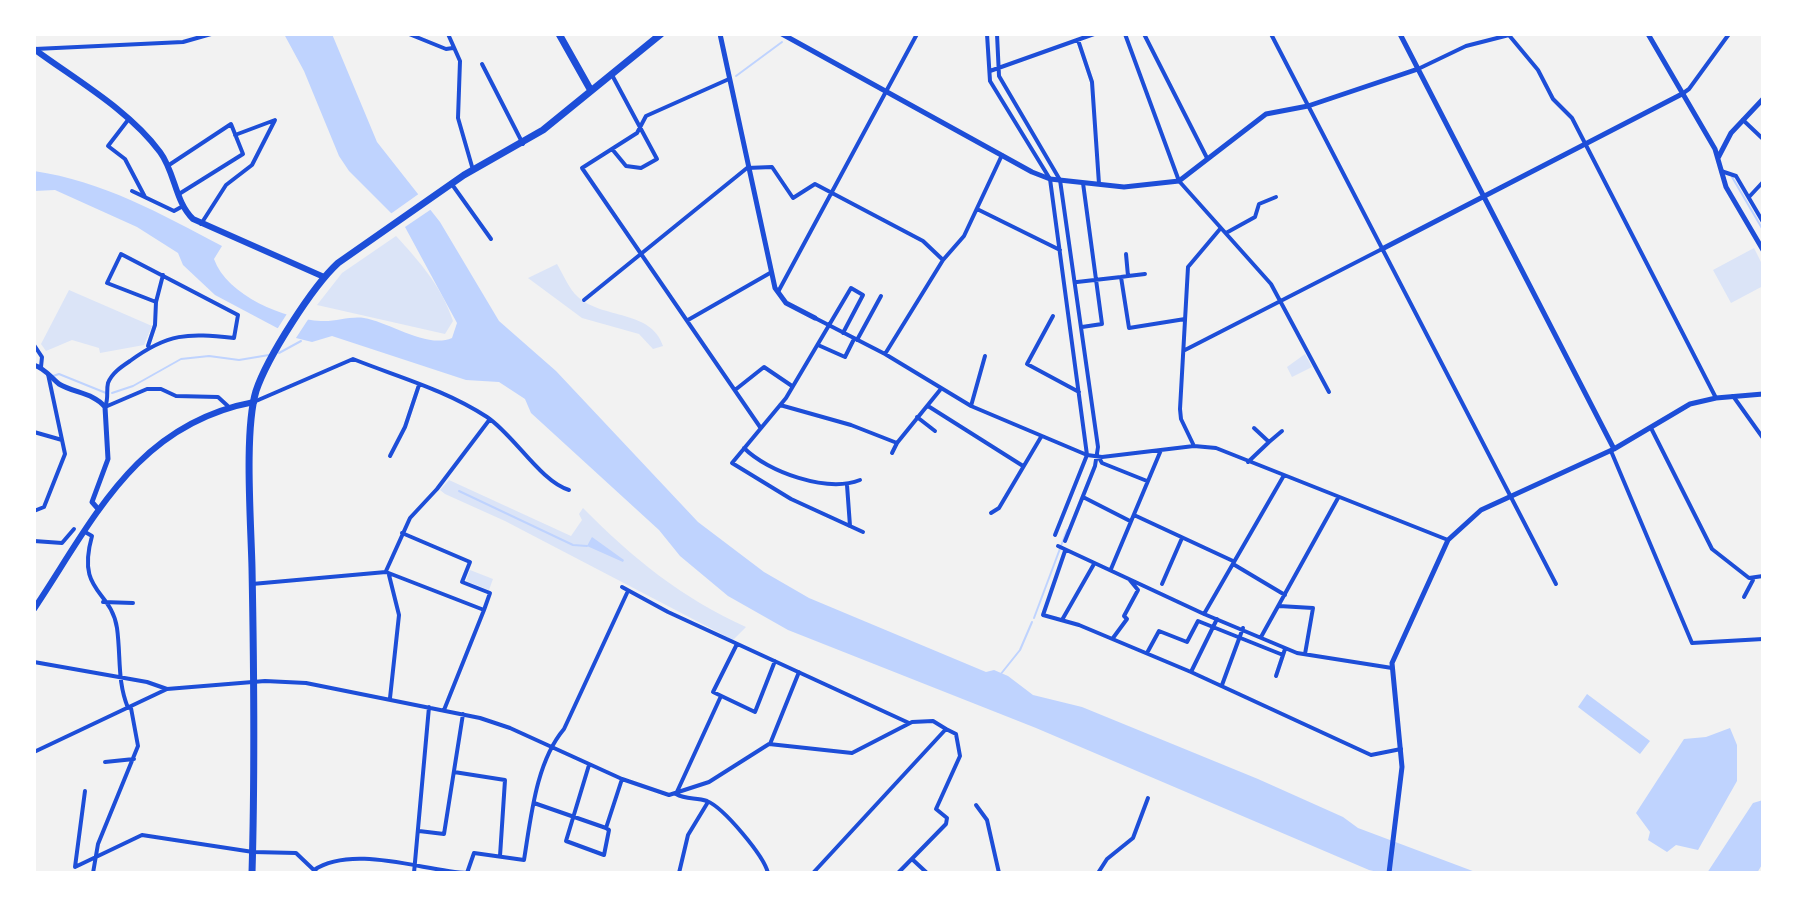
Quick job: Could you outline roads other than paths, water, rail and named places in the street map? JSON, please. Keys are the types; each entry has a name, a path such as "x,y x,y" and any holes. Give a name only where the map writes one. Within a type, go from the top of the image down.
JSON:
{"main road":[{"path":"559,34 590,89"},
{"path":"252,873 254,402 266,368 324,277 451,183 523,144 661,34"},
{"path":"34,49 150,139 169,165 183,206 201,224 324,277"},
{"path":"34,609 89,534 99,510 135,463 163,439 197,419 254,402"}],"street":[{"path":"179,34 183,42"},
{"path":"34,49 183,42 211,34"},
{"path":"409,34 446,49 453,48"},
{"path":"448,34 460,66 458,118 473,170"},
{"path":"720,34 770,273 786,303 885,354 971,406 1087,455 1194,446 1216,448 1448,540"},
{"path":"782,34 1002,155 1055,179 1124,187 1179,181 1266,114 1308,106 1418,69 1466,46 1509,34 1538,70 1553,99 1572,118 1716,398"},
{"path":"778,293 917,34"},
{"path":"987,34 995,70 1055,179 1077,282 1098,456 1102,463 1147,481"},
{"path":"997,34 995,70 990,83 1055,179 1060,250 1087,455 1055,535"},
{"path":"995,70 1094,34"},
{"path":"1125,34 1179,181 1259,267 1281,301 1329,392"},
{"path":"1144,34 1207,158"},
{"path":"1271,34 1556,584"},
{"path":"1400,34 1613,450 1692,643 1763,639"},
{"path":"1648,34 1718,155 1726,187 1763,250"},
{"path":"1184,350 1682,94 1689,89 1729,34"},
{"path":"1078,40 1092,82 1099,184"},
{"path":"482,64 523,144"},
{"path":"611,73 657,159 641,168 626,166 612,149"},
{"path":"729,79 646,116 637,133 582,168 760,427"},
{"path":"1718,155 1743,120 1763,100"},
{"path":"128,120 108,146 125,159 145,197"},
{"path":"201,224 226,185 252,165 275,120 235,135"},
{"path":"1743,120 1763,139"},
{"path":"169,165 231,124 243,154 179,194"},
{"path":"885,354 943,260 964,236 1002,155"},
{"path":"584,300 747,168 772,167 793,198 815,184 833,192 923,241 943,260"},
{"path":"1721,171 1736,176 1763,222"},
{"path":"1749,197 1763,182"},
{"path":"451,183 491,239"},
{"path":"1082,327 1102,324 1083,183"},
{"path":"132,191 174,211 183,206"},
{"path":"1194,446 1181,419 1188,267 1223,231 1255,217 1259,204 1276,197"},
{"path":"977,209 1060,250"},
{"path":"99,510 92,502 108,459 105,407 109,399 107,385 115,372 148,346 184,334 234,338 238,315 121,254 107,283 156,302"},
{"path":"1126,254 1128,276"},
{"path":"688,320 770,273"},
{"path":"1077,282 1145,274"},
{"path":"148,346 163,275"},
{"path":"1121,277 1129,328 1185,319"},
{"path":"843,333 863,295 851,288 780,405 732,463 791,499 863,532"},
{"path":"818,345 845,357 881,296"},
{"path":"1053,316 1027,364 1079,392"},
{"path":"34,345 42,357 38,366 48,371 59,384 97,400 105,407"},
{"path":"971,406 985,356"},
{"path":"254,402 353,359 450,395 490,419 514,439 537,466 569,490"},
{"path":"735,390 764,367 792,386"},
{"path":"34,511 44,507 65,454 48,371"},
{"path":"390,456 405,427 419,385"},
{"path":"105,407 147,389 176,396 218,397 230,408"},
{"path":"892,453 940,390"},
{"path":"1389,873 1401,777 1392,668 1448,540 1471,517 1613,450 1690,404 1716,398 1763,394"},
{"path":"1733,396 1763,438"},
{"path":"780,405 851,425 897,443"},
{"path":"928,406 1023,466"},
{"path":"917,417 935,431"},
{"path":"390,698 399,615 387,572 410,518 437,489 490,419"},
{"path":"1650,427 1712,549 1753,580"},
{"path":"1254,428 1269,442"},
{"path":"1248,462 1282,431"},
{"path":"34,432 63,441"},
{"path":"991,513 999,508 1041,437"},
{"path":"744,448 754,458 785,472 847,485 860,480"},
{"path":"1111,570 1161,450"},
{"path":"1065,541 1098,456"},
{"path":"1204,614 1283,477"},
{"path":"847,485 850,526"},
{"path":"1083,497 1130,521"},
{"path":"1261,637 1338,498"},
{"path":"1134,515 1233,563 1285,595"},
{"path":"34,541 62,543 74,529"},
{"path":"402,533 470,562 462,582 490,593 444,710"},
{"path":"89,534 86,558 91,582 117,628 118,677 139,737 134,759 94,861 93,873"},
{"path":"1162,584 1182,538"},
{"path":"1058,546 1204,614 1243,628 1284,652"},
{"path":"1065,551 1043,615 1113,639 1222,685 1371,755 1401,749"},
{"path":"1062,620 1094,564"},
{"path":"252,584 387,572 484,610"},
{"path":"1744,597 1753,580 1763,576"},
{"path":"1113,639 1127,619 1124,616 1138,590 1128,577"},
{"path":"622,587 627,593 909,723"},
{"path":"85,791 75,867 94,861 142,835 253,852 296,853 315,871 323,863 364,860 467,873 474,853 524,860 534,803 550,748 564,729 627,593"},
{"path":"103,602 133,603"},
{"path":"1279,606 1313,608 1305,655"},
{"path":"1191,672 1217,619"},
{"path":"1147,653 1159,631 1187,642 1198,621 1284,652 1392,668"},
{"path":"1222,685 1243,628"},
{"path":"737,644 713,692 755,712 775,661"},
{"path":"1276,676 1284,652"},
{"path":"34,662 167,689 255,682 306,683 463,714 510,728 589,765 662,794 708,802 725,813 762,858 768,873"},
{"path":"676,794 709,782 769,744 799,672"},
{"path":"34,752 167,689"},
{"path":"676,794 721,696"},
{"path":"414,873 429,707"},
{"path":"419,831 444,834 463,714"},
{"path":"769,744 857,752 909,723 933,721 956,734 960,756 936,809 947,818 946,824 898,873"},
{"path":"813,873 946,729"},
{"path":"105,762 134,759"},
{"path":"534,803 574,818 606,828 609,830 604,855 566,841 574,818 589,765"},
{"path":"454,772 505,780 500,856"},
{"path":"606,828 622,779"},
{"path":"1098,873 1107,859 1133,838 1148,798"},
{"path":"679,873 688,835 708,802"},
{"path":"976,805 987,820 999,873"},
{"path":"912,859 927,873"}],"water":[{"path":"284,34 332,34 377,142 440,222 499,321 556,371 698,522 764,572 809,598 986,672 994,670 1008,676 1033,695 1082,707 1258,779 1343,817 1358,828 1478,873 1382,873 1369,870 1036,728 788,630 728,596 680,556 659,530 531,413 525,399 499,382 466,380 332,336 312,342 296,338 215,295 183,265 178,253 137,227 55,190 34,191 34,171 84,182 154,211 222,246 214,259 231,284 259,303 291,316 321,321 364,318 420,338 452,338 457,323 405,227 349,171 339,156 304,71"},
{"path":"592,537 624,560 623,562 587,546"},
{"path":"1587,694 1650,741 1640,754 1578,707"},
{"path":"1730,728 1737,745 1737,781 1698,850 1676,845 1667,852 1648,840 1650,832 1636,813 1684,739 1706,737"},
{"path":"1763,800 1763,863 1757,873 1707,873 1753,803"}],"waterway":[{"path":"736,76 782,42"},
{"path":"1732,177 1763,230"},
{"path":"279,353 301,341"},
{"path":"112,393 133,386 181,359 209,356 239,360 269,355"},
{"path":"53,376 59,374 106,393"},
{"path":"459,491 573,545 587,546"},
{"path":"1034,618 1067,530"},
{"path":"1000,675 1020,650 1032,622"}]}
